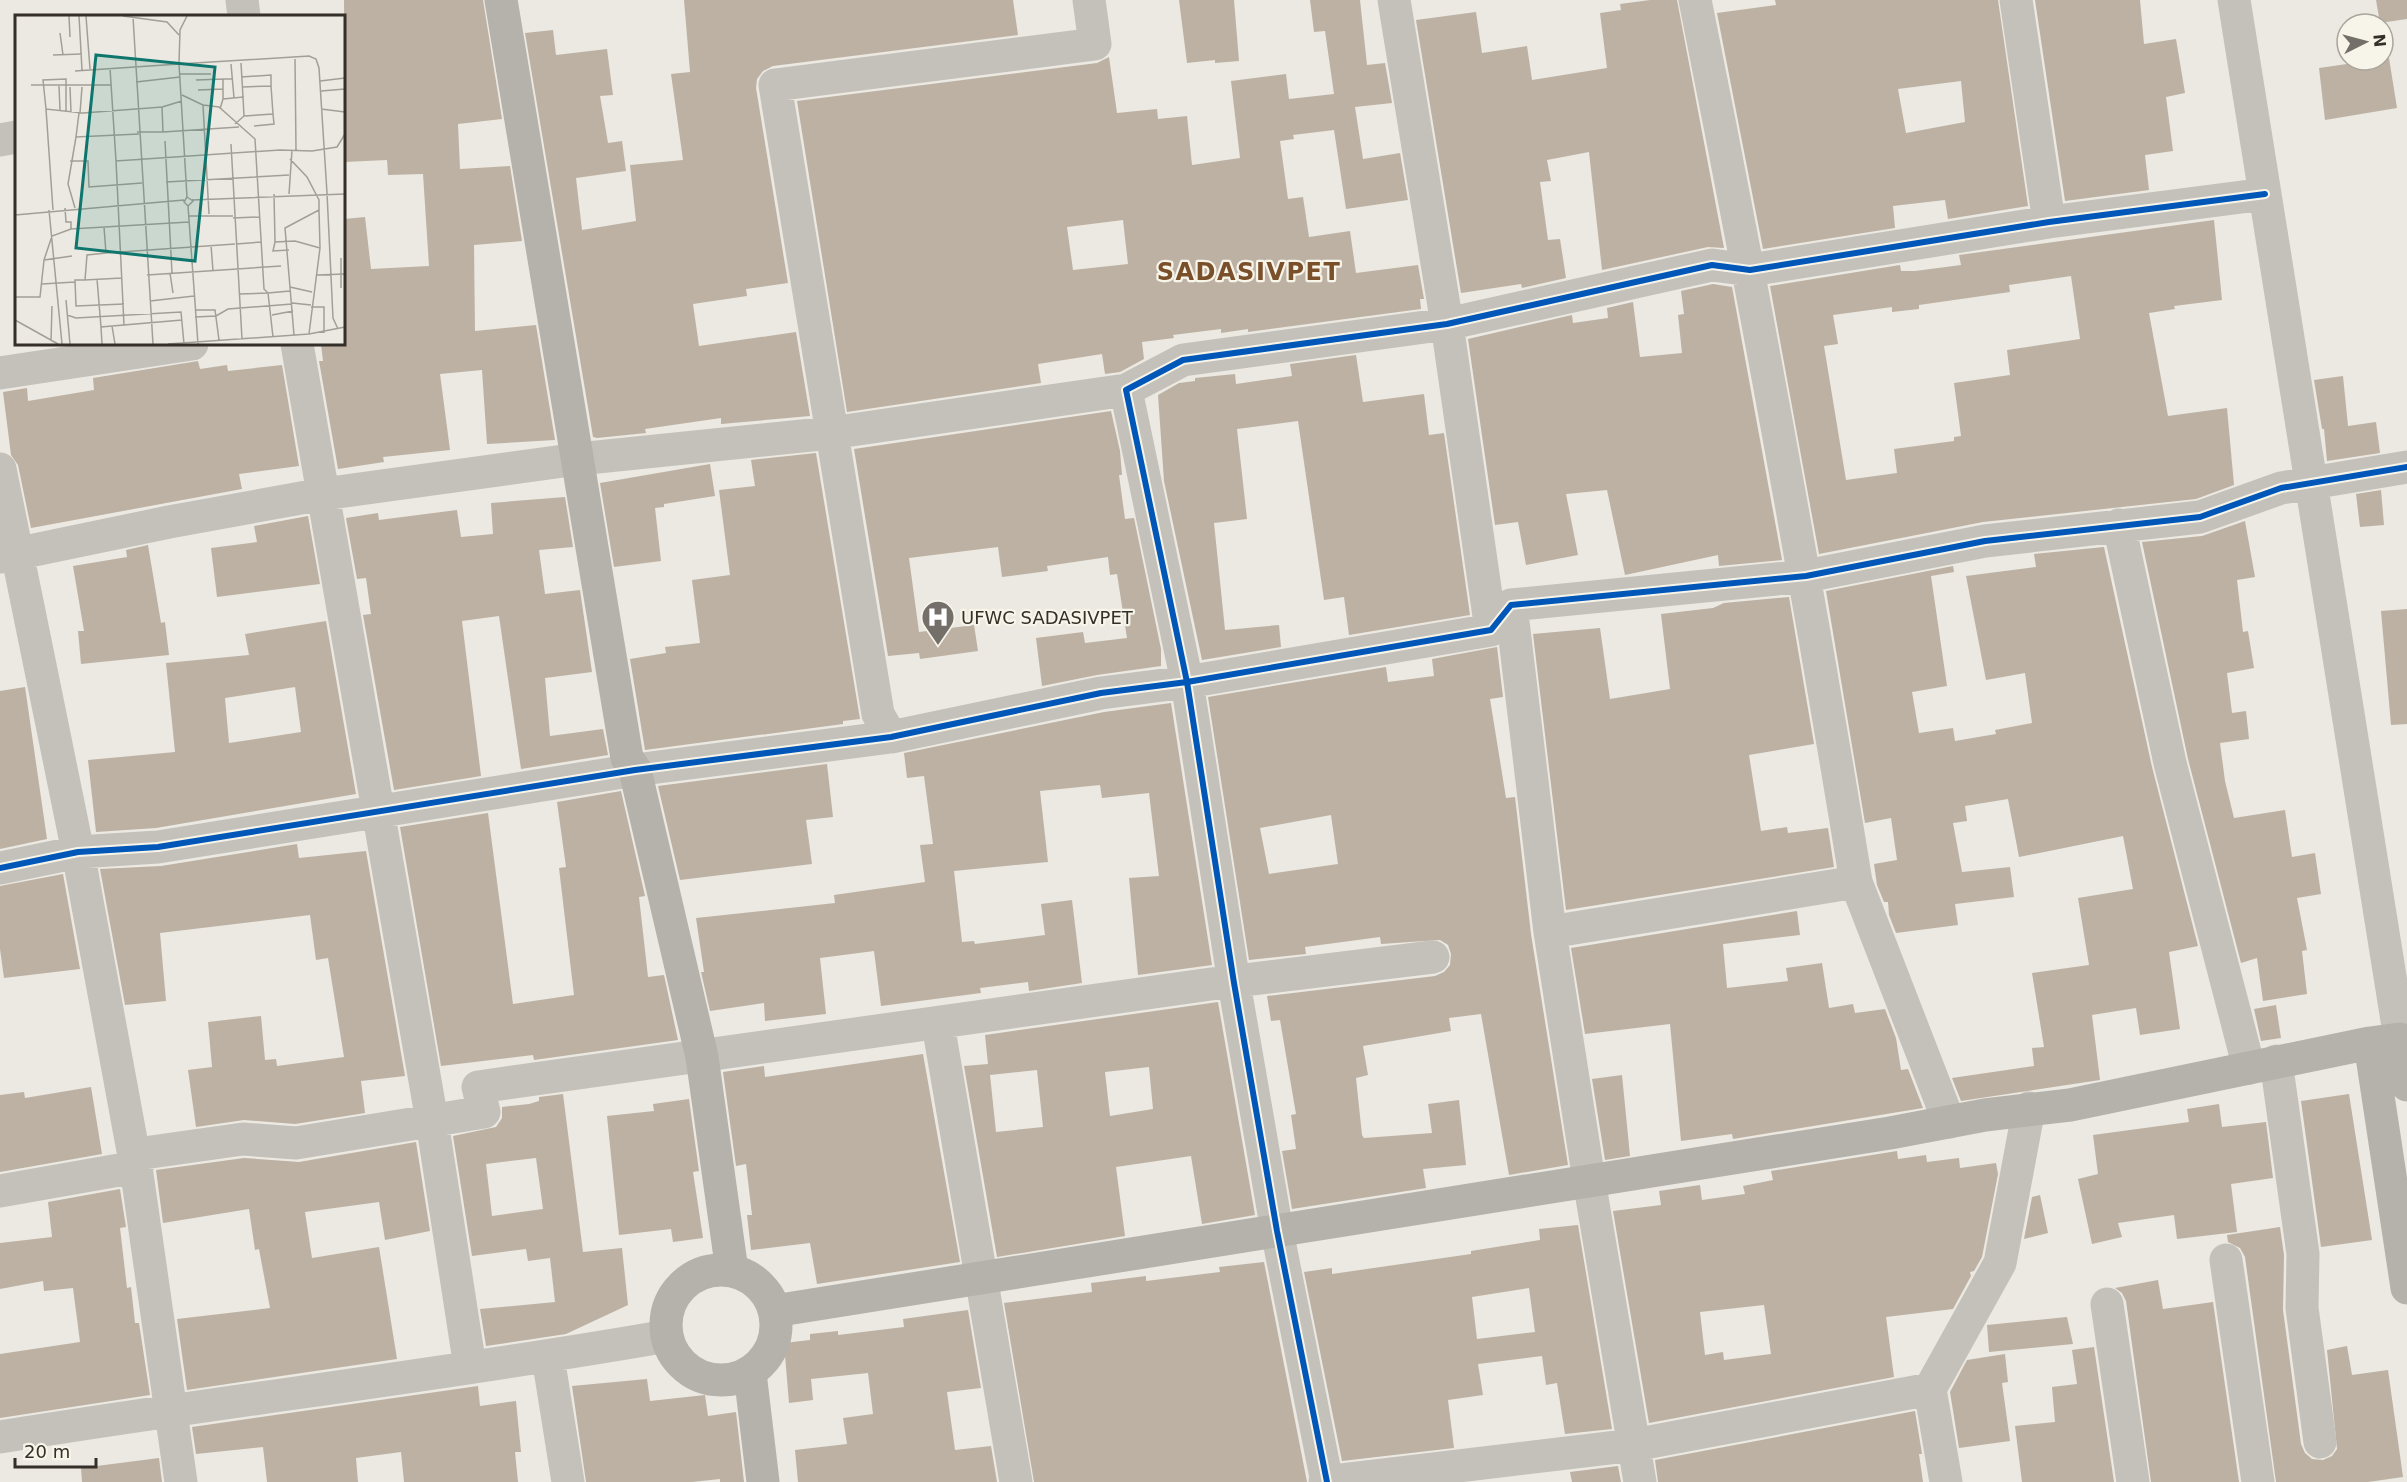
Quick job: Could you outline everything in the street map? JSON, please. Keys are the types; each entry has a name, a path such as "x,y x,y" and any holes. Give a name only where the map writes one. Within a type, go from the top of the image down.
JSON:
{"main road":[{"path":"501,0 627,758 635,770 702,1057 732,1271"},
{"path":"774,1311 2029,1108 2081,1102 2385,1041"},
{"path":"2385,1041 2407,1085"},
{"path":"2385,1041 2407,1288"},
{"path":"714,1270 732,1271 751,1278 766,1292 774,1311 776,1328 772,1346 763,1361 750,1373 729,1380 708,1380 689,1371 675,1356 666,1336 666,1318 671,1300 682,1286 696,1275 714,1270"},
{"path":"750,1373 763,1482"}],"street":[{"path":"242,0 244,15"},
{"path":"891,737 878,714 775,85 1095,44 1089,0"},
{"path":"1394,0 1448,324 1491,630"},
{"path":"1695,0 1750,270 1806,576 1856,882 1949,1122"},
{"path":"2016,0 2049,222"},
{"path":"2234,0 2310,484 2385,1041"},
{"path":"0,140 15,137"},
{"path":"9,555 323,494 578,459 831,433 1126,390 1183,360 1448,324 1712,265 1750,270 2049,222 2265,194"},
{"path":"0,373 185,345"},
{"path":"297,345 432,1121 470,1367"},
{"path":"1126,390 1187,682 1234,983 1277,1231 1326,1482 1634,1445 1930,1389"},
{"path":"0,868 78,852 158,847 635,770 891,737 1101,693 1187,682 1491,630 1511,605 1806,576 1985,541 2200,517 2281,488 2407,467"},
{"path":"0,469 9,555 78,852 136,1167 181,1482"},
{"path":"2119,525 2170,763 2262,1065 2303,1254 2302,1308 2320,1442"},
{"path":"1511,605 1551,932 1589,1180 1640,1482"},
{"path":"1551,932 1856,882"},
{"path":"136,1167 144,1153 243,1139 296,1143 484,1112 478,1087 1433,957"},
{"path":"938,1024 1016,1482"},
{"path":"1946,1482 1930,1389 2000,1263 2029,1108"},
{"path":"0,1191 136,1167"},
{"path":"2226,1260 2258,1482"},
{"path":"2107,1304 2133,1482"},
{"path":"0,1437 169,1410 548,1357 666,1336"},
{"path":"548,1357 568,1482"}],"building":[{"path":"344,0 483,0 502,119 458,124 460,169 510,166 522,241 474,245 475,331 536,325 555,440 487,444 482,370 440,374 450,450 383,457 384,462 338,469 319,361 323,361 321,345 345,345 345,219 365,217 371,269 429,266 423,174 388,175 387,160 345,162"},
{"path":"684,0 1013,0 1018,35 773,66 763,71 757,79 756,88 788,283 746,289 747,296 693,304 699,346 796,332 810,416 721,424 721,418 645,429 646,433 597,438 593,437 525,33 553,30 556,55 607,49 613,95 600,96 608,143 622,141 626,171 576,178 582,230 636,221 630,165 683,160 671,74 690,72"},
{"path":"1179,0 1234,0 1239,61 1215,63 1215,60 1187,63"},
{"path":"1310,0 1360,0 1367,65 1385,63 1392,103 1355,107 1363,159 1400,153 1408,200 1346,209 1334,130 1293,135 1294,139 1280,141 1288,199 1303,197 1309,237 1350,231 1356,273 1418,265 1424,299 1420,299 1421,309 1248,332 1248,329 1221,333 1221,329 1173,335 1174,338 1142,342 1144,359 1120,372 1105,374 1102,354 1038,364 1041,383 847,412 797,101 1097,63 1109,57 1117,113 1157,109 1158,119 1187,116 1192,165 1240,158 1231,81 1286,74 1289,99 1334,94 1325,31 1314,32","holes":["1123,220 1128,264 1073,270 1067,227"]},
{"path":"1650,0 1677,0 1724,248 1708,247 1602,270 1589,152 1547,160 1551,181 1540,182 1548,240 1560,239 1566,278 1522,288 1521,284 1461,293 1416,20 1476,12 1482,53 1527,46 1532,80 1607,68 1600,13 1621,10 1620,4"},
{"path":"1775,0 1998,0 2028,206 1948,219 1945,200 1893,206 1895,228 1763,249 1717,13 1776,5","holes":["1961,81 1965,122 1906,133 1898,89"]},
{"path":"2035,0 2140,0 2144,44 2176,39 2185,93 2166,97 2173,151 2145,155 2149,190 2065,201"},
{"path":"2376,0 2407,0 2407,19 2395,21 2395,12 2378,12"},
{"path":"2335,66 2335,72 2391,72 2397,108 2325,120 2319,68"},
{"path":"2214,220 2222,300 2174,306 2175,309 2149,313 2168,416 2227,408 2234,485 2196,499 1983,522 1819,554 1770,286 1900,265 1901,271 1915,271 1961,265 1959,255","holes":["2071,276 2080,339 2007,350 2010,375 1954,383 1961,436 1954,437 1954,441 1894,449 1897,473 1846,480 1824,346 1838,344 1833,315 1892,307 1892,312 1919,309 1919,305 2010,292 2009,285"]},
{"path":"1713,284 1732,287 1782,560 1719,566 1718,555 1625,575 1607,490 1566,494 1578,555 1526,565 1518,522 1495,525 1468,339 1572,315 1573,323 1608,318 1607,308 1633,302 1640,357 1682,353 1678,315 1684,314 1681,291"},
{"path":"1356,355 1363,402 1424,394 1429,435 1444,433 1470,615 1349,635 1344,597 1324,600 1298,421 1237,429 1247,519 1214,523 1225,630 1279,625 1281,647 1202,660 1164,481 1158,395 1179,383 1195,381 1195,378 1235,374 1236,384 1292,376 1290,364"},
{"path":"198,361 200,369 227,365 228,371 282,365 299,466 239,474 242,489 31,528 18,465 11,455 3,392 27,388 28,401 94,390 93,378"},
{"path":"2343,376 2348,426 2376,422 2380,453 2327,461 2324,429 2322,429 2314,380"},
{"path":"1111,411 1120,451 1122,475 1119,475 1125,519 1134,518 1161,649 1161,666 1042,686 1036,638 1083,632 1085,643 1127,638 1117,574 1110,575 1108,557 1047,566 1048,571 1002,577 998,547 909,558 919,632 974,625 978,651 920,659 919,653 888,656 854,449"},
{"path":"816,453 860,719 843,721 843,724 645,750 630,659 666,653 665,647 700,643 692,580 730,575 719,490 755,486 751,460"},
{"path":"710,464 715,496 664,504 664,507 655,508 661,561 614,567 600,483"},
{"path":"2381,490 2384,525 2360,527 2356,494"},
{"path":"565,497 573,547 539,550 545,594 580,590 592,672 545,678 550,736 603,729 608,755 521,769 499,616 462,621 481,776 394,790 363,615 371,614 366,578 357,579 346,518 378,513 379,520 457,510 461,537 493,534 491,503"},
{"path":"308,516 320,584 217,597 211,548 257,542 254,526"},
{"path":"2245,521 2255,577 2237,580 2243,632 2248,631 2254,668 2227,673 2232,713 2246,711 2249,739 2220,743 2225,781 2234,818 2285,810 2292,857 2315,853 2321,894 2297,898 2307,950 2302,951 2307,994 2263,1001 2257,958 2241,963 2188,759 2142,542 2202,536"},
{"path":"148,545 161,623 165,622 169,655 81,664 78,631 84,631 73,566 127,557 126,550"},
{"path":"2104,547 2152,767 2198,946 2169,952 2180,1029 2140,1035 2136,1008 2092,1015 2100,1080 1961,1101 1952,1078 2034,1066 2032,1048 2044,1047 2032,973 2089,965 2078,898 2133,889 2123,836 2019,857 2008,799 1965,806 1967,821 1953,823 1962,872 2010,867 2014,897 1955,904 1958,925 1896,933 1889,915 1888,902 1884,902 1877,885 1874,864 1897,860 1891,818 1865,823 1826,591 1953,566 1954,572 1931,576 1947,686 1912,692 1919,733 1953,728 1955,741 1996,734 1995,730 2032,723 2025,673 1986,680 1966,576 2036,567 2034,554"},
{"path":"1789,597 1814,744 1749,755 1761,831 1787,827 1788,833 1828,828 1834,867 1566,910 1533,634 1600,628 1610,699 1670,689 1661,614 1713,608 1724,603"},
{"path":"2407,609 2407,724 2391,725 2381,611"},
{"path":"326,621 356,794 156,828 96,832 88,760 175,752 166,663 249,655 245,634","holes":["295,687 301,732 229,743 225,698"]},
{"path":"1497,647 1503,697 1490,699 1506,798 1515,797 1531,934 1568,1165 1509,1175 1481,1014 1449,1018 1451,1031 1363,1046 1368,1075 1356,1078 1362,1135 1364,1138 1432,1133 1428,1104 1459,1100 1466,1165 1423,1169 1426,1188 1292,1209 1282,1151 1296,1149 1291,1115 1296,1114 1280,1020 1271,1021 1267,996 1435,976 1444,972 1450,965 1451,954 1448,945 1440,940 1381,944 1380,937 1305,947 1306,954 1249,960 1208,697 1386,667 1388,682 1434,676 1432,659","holes":["1331,815 1338,864 1269,874 1260,828"]},
{"path":"25,687 47,839 0,849 0,691"},
{"path":"1171,703 1212,965 1138,975 1129,878 1159,876 1149,793 1102,798 1100,785 1040,791 1048,862 954,871 962,942 974,941 975,944 1045,935 1041,904 1072,900 1082,983 1029,991 1028,982 980,988 981,993 881,1006 874,951 820,958 826,1014 765,1021 764,1003 710,1011 701,972 704,972 696,918 835,903 834,895 925,882 920,845 933,844 924,776 907,778 904,753 1104,712"},
{"path":"827,764 833,817 806,820 812,864 680,880 658,786"},
{"path":"621,791 645,896 639,897 648,977 664,975 678,1040 534,1060 533,1055 441,1066 400,827 488,813 513,1004 574,995 559,868 566,867 557,802"},
{"path":"297,844 299,858 366,851 405,1076 361,1081 365,1113 295,1124 244,1120 196,1127 188,1070 212,1067 208,1022 261,1016 265,1060 276,1059 277,1066 344,1057 328,958 316,960 310,915 160,933 166,1001 125,1005 100,869 161,866"},
{"path":"63,874 80,969 4,978 0,949 0,886"},
{"path":"1797,911 1800,935 1723,944 1727,988 1788,981 1786,968 1822,963 1829,1008 1853,1004 1855,1013 1885,1009 1896,1038 1901,1070 1908,1069 1923,1108 1733,1139 1732,1134 1681,1141 1670,1024 1585,1034 1571,948"},
{"path":"1218,1002 1255,1215 1202,1224 1191,1156 1116,1167 1125,1236 997,1257 964,1066 988,1064 985,1035","holes":["1149,1067 1153,1109 1110,1116 1105,1072","1037,1070 1043,1127 996,1132 990,1075"]},
{"path":"2276,1005 2281,1038 2261,1041 2254,1009"},
{"path":"923,1054 960,1262 817,1284 810,1243 751,1250 747,1215 752,1215 746,1164 736,1166 723,1072 764,1066 765,1077"},
{"path":"1622,1075 1630,1156 1605,1160 1592,1079"},
{"path":"91,1087 102,1154 0,1172 0,1095 24,1092 25,1098"},
{"path":"563,1094 583,1252 622,1248 628,1305 566,1334 486,1346 480,1309 555,1302 550,1258 528,1261 526,1249 472,1256 453,1136 496,1127 502,1118 502,1107 529,1104 539,1101 539,1097","holes":["536,1158 543,1209 492,1216 486,1164"]},
{"path":"2349,1094 2372,1240 2321,1247 2301,1101"},
{"path":"689,1099 699,1171 693,1172 703,1238 673,1242 671,1229 619,1235 607,1116 654,1111 653,1104"},
{"path":"2219,1104 2222,1127 2266,1122 2273,1178 2231,1184 2237,1232 2177,1239 2174,1215 2118,1223 2122,1237 2092,1244 2078,1179 2098,1174 2093,1135 2189,1122 2187,1109"},
{"path":"416,1142 430,1231 385,1240 379,1202 305,1212 312,1258 379,1247 397,1359 187,1390 177,1319 270,1308 259,1249 255,1250 249,1209 163,1223 156,1170 244,1158 299,1162"},
{"path":"1897,1151 1898,1159 1926,1155 1927,1162 1959,1158 1960,1168 1996,1163 1998,1174 1982,1257 1974,1271 1970,1272 1971,1276 1953,1309 1886,1317 1894,1377 1649,1423 1613,1211 1661,1205 1659,1191 1700,1185 1702,1200 1745,1194 1743,1186 1773,1180 1771,1171","holes":["1764,1305 1771,1354 1724,1360 1723,1352 1705,1355 1700,1312"]},
{"path":"120,1189 126,1227 120,1228 127,1288 131,1287 135,1323 139,1323 150,1395 0,1418 0,1354 80,1342 73,1288 44,1291 43,1281 0,1289 0,1243 52,1237 48,1202"},
{"path":"2040,1195 2048,1233 2024,1239 2032,1197"},
{"path":"1578,1225 1612,1429 1565,1434 1557,1383 1546,1385 1542,1356 1478,1364 1483,1395 1448,1400 1454,1448 1342,1461 1304,1272 1332,1268 1332,1274 1471,1254 1471,1251 1540,1240 1539,1229","holes":["1529,1288 1535,1332 1477,1339 1472,1297"]},
{"path":"2280,1227 2284,1255 2283,1310 2301,1444 2305,1453 2312,1459 2323,1460 2332,1456 2337,1449 2327,1350 2347,1346 2352,1375 2388,1370 2403,1477 2368,1482 2276,1482 2245,1257 2240,1248 2228,1242 2227,1235"},
{"path":"1264,1262 1307,1482 1034,1482 1004,1303 1092,1292 1091,1283 1146,1276 1146,1281 1220,1272 1219,1267"},
{"path":"2158,1280 2163,1309 2213,1302 2239,1482 2151,1482 2126,1301 2122,1293 2115,1288"},
{"path":"968,1310 981,1388 947,1392 955,1450 991,1446 997,1482 798,1482 795,1450 847,1444 843,1418 873,1414 868,1373 811,1379 813,1400 789,1403 784,1343 810,1340 810,1334 838,1331 838,1335 904,1327 903,1319"},
{"path":"2067,1317 2073,1344 1989,1352 1987,1325"},
{"path":"2094,1347 2114,1482 2022,1482 2015,1426 2055,1422 2052,1387 2077,1384 2072,1350"},
{"path":"2005,1354 2008,1382 2002,1383 2010,1441 1959,1448 1950,1392 1967,1360"},
{"path":"647,1379 650,1401 705,1395 708,1416 736,1412 744,1482 720,1482 720,1479 692,1482 586,1482 572,1386"},
{"path":"478,1386 480,1406 516,1401 521,1452 515,1452 518,1482 404,1482 401,1452 356,1458 358,1482 267,1482 263,1447 196,1454 192,1427"},
{"path":"1915,1411 1922,1454 1919,1454 1923,1482 1658,1482 1655,1460"},
{"path":"159,1458 162,1482 82,1482 81,1468"},
{"path":"1618,1466 1621,1482 1572,1482 1570,1472"}],"cycle path":[{"path":"1327,1482 1277,1231 1234,983 1187,682 1126,390 1183,360 1447,324 1712,265 1750,270 2049,222 2265,194"},
{"path":"0,868 78,852 158,847 635,770 891,737 1101,693 1187,682 1491,630 1511,605 1806,576 1985,541 2200,517 2281,488 2407,467"}],"place":[{"name":"UFWC SADASIVPET","path":"938,646"}],"district":[{"name":"SADASIVPET","path":"1249,272"}]}
